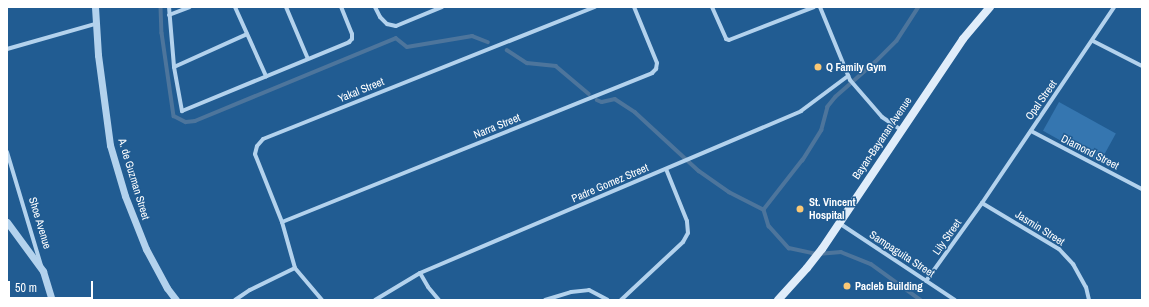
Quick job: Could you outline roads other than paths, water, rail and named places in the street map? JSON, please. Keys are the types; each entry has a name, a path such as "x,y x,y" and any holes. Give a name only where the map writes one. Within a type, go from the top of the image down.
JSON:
{"main road":[{"name":"Bayan-Bayanan Avenue","path":"778,300 808,268 822,249 963,38 990,7"}],"street":[{"name":"A. de Guzman Street","path":"95,7 95,24 101,85 110,145 125,196 146,249 167,288 176,300"},
{"path":"169,7 174,67 182,111 349,42 352,38 352,34 341,7"},
{"path":"170,15 190,7"},
{"path":"235,7 266,76"},
{"path":"286,7 308,59"},
{"path":"376,7 380,17 386,24 396,26 442,7"},
{"name":"Yakal Street","path":"295,268 282,222 255,154 257,146 263,138 595,7"},
{"name":"Narra Street","path":"282,222 652,73 656,69 657,63 634,7"},
{"path":"712,7 726,39 729,40 814,7"},
{"path":"820,7 849,78 882,117 901,130"},
{"name":"Opal Street","path":"982,203 1093,41 1114,7"},
{"path":"7,49 95,24"},
{"path":"174,67 247,34"},
{"path":"1093,41 1142,66"},
{"name":"Padre Gomez Street","path":"375,300 420,273 801,111 849,78"},
{"name":"Diamond Street","path":"1031,131 1142,189"},
{"name":"Shoe Avenue","path":"7,152 52,300"},
{"path":"621,300 684,242 688,233 687,221 666,169"},
{"name":"Lily Street","path":"926,281 982,203"},
{"name":"Jasmin Street","path":"982,203 1059,249 1073,264 1086,287 1089,300"},
{"path":"7,222 43,271"},
{"name":"Sampaguita Street","path":"839,223 955,300"},
{"path":"235,300 250,290 295,268 322,300"},
{"path":"420,273 428,287 439,300"},
{"path":"546,300 571,292 589,290 608,300"}],"waterway":[{"path":"161,7 162,33 174,116 186,122 195,121 396,38 407,47 472,36 488,42"},
{"path":"919,7 897,41 876,62 836,97 828,107 822,130 803,160 764,210 769,226 789,248 818,254 841,252 871,264 921,300"},
{"path":"507,50 527,63 556,66 589,94"},
{"path":"597,100 602,102 615,99 635,112 699,171 729,192 764,210"}],"place":[{"name":"Q Family Gym","path":"818,67"},
{"name":"St. Vincent Hospital","path":"800,209"},
{"name":"Pacleb Building","path":"847,286"}]}
